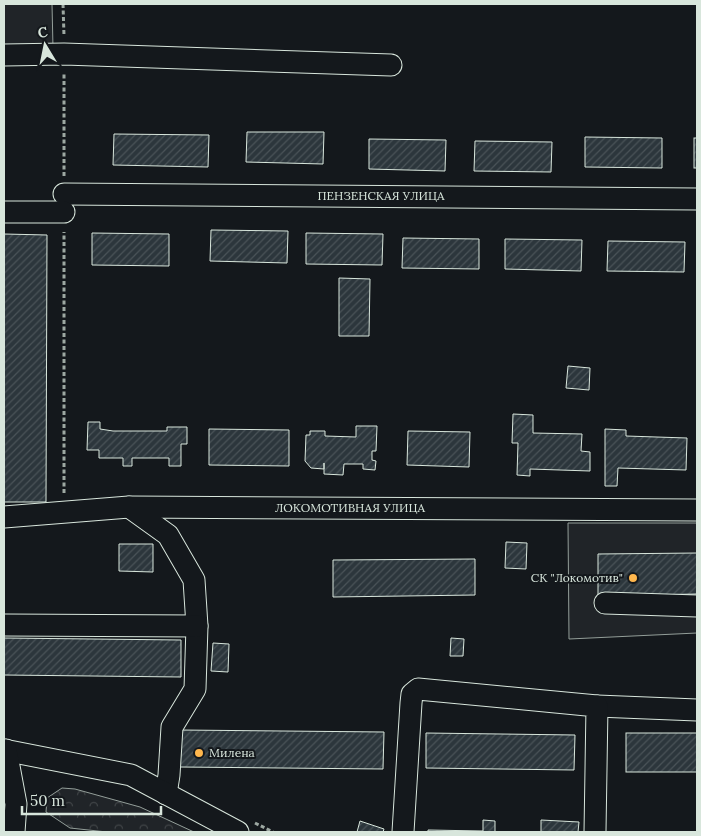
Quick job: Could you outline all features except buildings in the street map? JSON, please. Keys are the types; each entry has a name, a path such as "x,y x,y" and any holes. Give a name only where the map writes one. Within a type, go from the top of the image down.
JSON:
{"street":[{"path":"4,55 64,54 391,65"},
{"name":"ПЕНЗЕНСКАЯ УЛИЦА","path":"4,212 64,203 697,199"},
{"path":"128,507 168,535 194,580 197,626 195,689 172,727 166,794"},
{"name":"ЛОКОМОТИВНАЯ УЛИЦА","path":"4,517 128,507 697,510"},
{"path":"605,603 697,606"},
{"path":"4,626 197,626"},
{"path":"403,832 411,703 412,694 418,689 597,706 697,710"},
{"path":"595,832 597,706"},
{"path":"14,832 16,804 5,750 131,775 238,832"}],"path":[{"path":"62,4 64,54 64,512"}],"green space":[{"path":"4,4 52,4 53,48 4,47"},
{"name":"СК \"Локомотив\"","path":"568,523 697,523 697,633 569,639"},
{"path":"62,788 75,789 140,807 194,832 107,832 70,828 46,812 47,798"}],"place":[{"name":"СК \"Локомотив\"","path":"633,578"},
{"name":"Милена","path":"199,753"}]}
